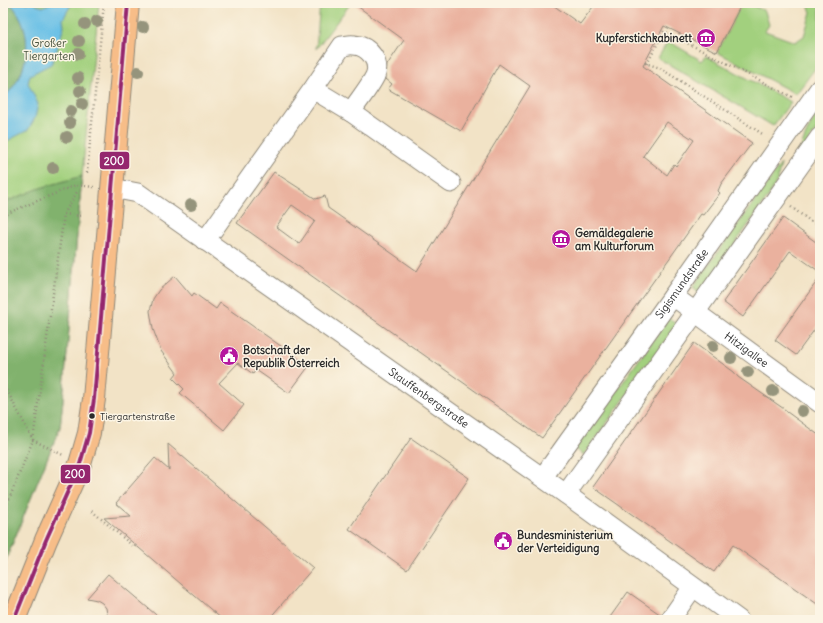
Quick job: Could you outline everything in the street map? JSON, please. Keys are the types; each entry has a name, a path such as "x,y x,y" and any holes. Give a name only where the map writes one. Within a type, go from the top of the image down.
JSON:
{"main road":[{"path":"14,620 46,540 80,464 89,433 94,399 103,188 128,3"}],"street":[{"path":"206,241 314,89 342,46 354,45 365,49 372,54 376,63 375,75 350,112"},
{"name":"Sigismundstraße","path":"543,477 820,88"},
{"path":"314,89 350,112 452,183"},
{"path":"566,494 820,137"},
{"name":"Stauffenbergstraße","path":"103,188 138,194 543,477 739,620"},
{"name":"Hitzigallee","path":"673,296 820,403"},
{"path":"670,620 693,587"}],"path":[{"path":"87,173 104,3"},
{"path":"757,131 660,68 646,63 664,30 798,100"},
{"path":"3,215 76,186 103,188"},
{"path":"3,514 33,440 64,214 77,192"},
{"path":"787,205 820,228"},
{"path":"64,214 82,216"},
{"path":"3,383 33,440 69,458"},
{"path":"92,511 134,547 136,545"}],"green space":[{"name":"Großer Tiergarten","path":"3,3 99,3 60,427 3,567"},
{"path":"3,3 10,3 24,26 26,52 24,65 19,77 3,98"},
{"path":"320,3 351,3 316,49"},
{"path":"742,3 747,3 765,11 769,25 765,31 795,42 804,36 811,12 807,3 820,3 820,62 796,94 717,52"},
{"path":"668,41 702,61 706,56 791,102 773,126 658,58"},
{"path":"820,109 820,125 799,155 807,132"},
{"path":"781,164 777,181 768,197 700,293 693,287"},
{"path":"82,176 60,427 3,567 3,203 40,188"},
{"path":"669,318 677,325 584,455 575,449"}],"water":[{"path":"10,3 35,3 36,5 43,7 50,3 72,3 63,19 64,26 51,64 30,75 28,83 38,104 35,118 28,130 3,143 3,98 19,77 24,65 26,52 24,26"}],"building":[{"name":"Gemäldegalerie am Kulturforum","path":"353,3 550,3 580,24 596,3 742,3 717,52 664,26 643,66 752,143 721,184 718,191 720,193 703,215 701,214 542,438 237,223 274,172 316,199 325,196 328,208 417,271 530,86 499,64 461,131 388,89 392,84 386,79 387,65 404,40","holes":["667,122 694,140 676,166 674,164 667,175 643,156","292,205 315,221 299,244 276,227"]},
{"path":"783,218 820,245 820,272 790,251 743,317 723,302"},
{"name":"Botschaft der Republik Österreich","path":"175,276 192,296 194,293 216,309 220,303 309,366 289,393 256,370 253,374 238,363 219,383 244,405 224,430 180,393 184,389 173,378 177,373 161,351 153,329 150,311 153,299 159,290"},
{"path":"820,277 820,322 796,355 775,340"},
{"path":"694,343 734,372 738,377 820,436 820,606 733,545 714,572 593,487"},
{"path":"411,438 469,478 407,570 349,529"},
{"path":"168,444 313,568 268,620 223,620 104,518 131,516 116,503 155,458 169,470"},
{"path":"108,574 162,620 108,620 106,608 102,603 97,600 87,598"},
{"path":"628,592 661,615 659,620 608,620"}],"transit line":[{"name":"200","path":"14,620 46,540 80,464 89,433 94,399 128,3"}],"place":[{"name":"Kupferstichkabinett","path":"706,38"},
{"name":"Gemäldegalerie am Kulturforum","path":"561,239"},
{"name":"Botschaft der Republik Österreich","path":"229,356"},
{"name":"Tiergartenstraße","path":"92,416"},
{"name":"Bundesministerium der Verteidigung","path":"503,541"}]}
